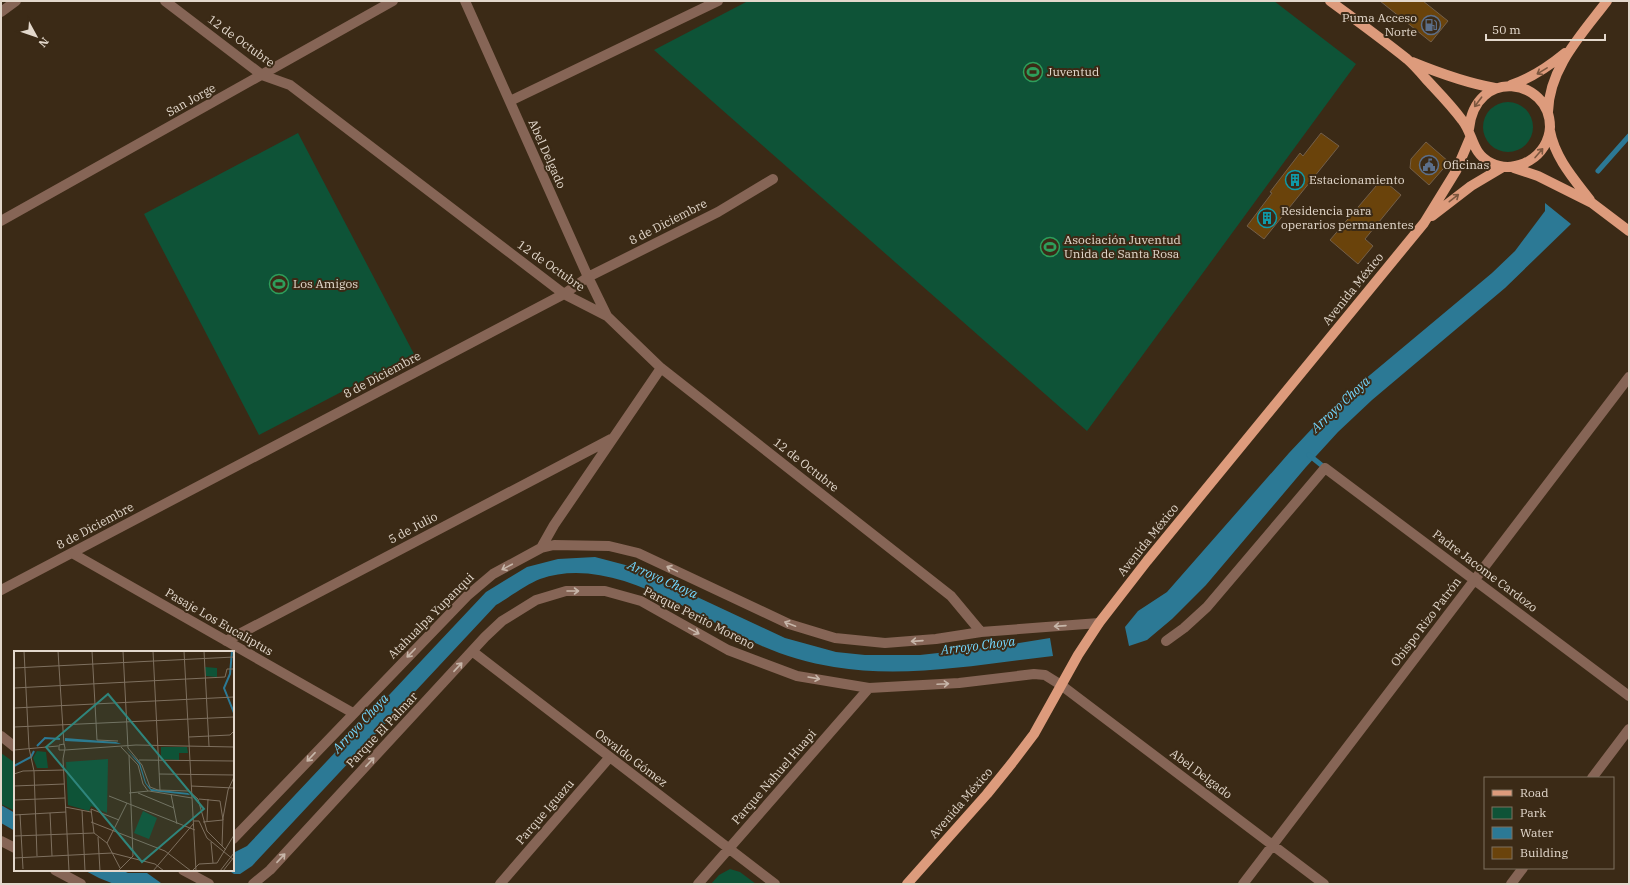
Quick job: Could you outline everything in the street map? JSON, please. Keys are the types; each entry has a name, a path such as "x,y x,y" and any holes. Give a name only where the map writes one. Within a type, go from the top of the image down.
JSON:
{"main road":[{"path":"1330,1 1408,60 1446,100 1469,134 1475,148 1482,157 1492,164 1538,176 1592,203 1629,231"},
{"path":"1592,203 1562,160 1552,140 1548,114 1548,101 1551,89 1562,64 1607,1"},
{"path":"1408,60 1450,77 1495,88 1508,86 1521,81 1548,67 1572,48"},
{"path":"1508,86 1521,88 1533,94 1542,103 1548,114"},
{"path":"1469,134 1470,117 1475,104 1484,95 1495,88"},
{"path":"1507,167 1522,165 1533,159 1542,150 1548,139 1550,127"},
{"name":"Avenida México","path":"907,884 986,794 1034,734 1061,685 1099,623 1147,561 1424,223 1456,171 1469,134"},
{"name":"Avenida México","path":"1424,223 1471,186 1507,167"}],"street":[{"path":"1,12 16,1"},
{"name":"12 de Octubre","path":"165,1 262,75 290,86 564,294 607,316 661,368 951,596 981,632"},
{"name":"San Jorge","path":"1,221 393,1"},
{"name":"Abel Delgado","path":"465,1 588,277 607,316"},
{"path":"510,101 718,1"},
{"name":"8 de Diciembre","path":"1,590 564,294 588,277 718,212 773,179"},
{"path":"541,548 554,525 612,438 661,368"},
{"name":"Obispo Rizo Patrón","path":"1243,884 1629,377"},
{"name":"5 de Julio","path":"226,641 612,438"},
{"name":"Padre Jacome Cardozo","path":"1166,642 1207,607 1325,468 1629,696"},
{"path":"541,548 554,545 609,546 638,553 789,624 835,638 885,643 936,639 981,632 1099,623"},
{"name":"Atahualpa Yupanqui","path":"234,838 467,596 492,574 541,548"},
{"name":"Pasaje Los Eucaliptus","path":"72,553 353,713"},
{"name":"Parque Perito Moreno","path":"536,600 566,591 605,591 641,602 728,650 797,676 869,688 959,683 1034,674 1045,675 1061,685"},
{"name":"Parque El Palmar","path":"253,884 270,870 472,651 502,621 536,600"},
{"name":"Osvaldo Gómez","path":"472,651 609,758 775,884"},
{"name":"Abel Delgado","path":"1061,685 1324,884"},
{"name":"Parque Nahuel Huapi","path":"698,884 869,688"},
{"path":"1593,777 1629,729"},
{"path":"1,736 14,746"},
{"name":"Parque Iguazu","path":"500,884 609,758"},
{"path":"1,841 14,848"},
{"path":"1511,884 1522,869"},
{"path":"57,871 81,884"},
{"path":"185,871 209,884"}],"green space":[{"name":"Asociación Juventud Unida de Santa Rosa","path":"748,1 1274,1 1356,64 1087,431 654,50"},
{"path":"1508,102 1517,104 1528,113 1533,127 1531,136 1522,147 1508,152 1499,150 1488,141 1483,127 1485,118 1494,107"},
{"name":"Los Amigos","path":"298,133 414,354 259,435 144,214"},
{"path":"1,753 14,762 14,810 1,804"},
{"path":"730,869 740,872 756,884 711,884 719,875"}],"water":[{"path":"1545,203 1571,224 1505,288 1372,400 1338,432 1306,467 1206,585 1172,619 1147,640 1129,646 1125,627 1138,611 1167,592 1289,453 1322,418 1358,385 1492,273 1515,251 1545,211"},
{"path":"595,557 633,567 785,638 836,652 865,655 920,655 1001,646 1050,638 1053,656 916,671 861,670 834,667 797,659 771,650 654,592 625,581 596,575 568,573 540,579 496,605 252,866 240,874 234,874 230,871 234,871 234,852 247,846 486,592 527,567 558,559"},
{"path":"1,805 14,812 14,830 1,823"},
{"path":"86,871 123,871 128,873 147,873 161,883 114,884"}],"building":[{"path":"1380,1 1423,1 1448,21 1431,42"},
{"path":"1321,133 1339,146 1264,239 1247,226 1272,193 1270,192 1300,153 1303,156"},
{"name":"Oficinas","path":"1426,142 1449,162 1429,185 1410,168 1411,159"},
{"path":"1382,179 1401,195 1365,239 1373,246 1358,264 1330,240"}],"waterway":[{"name":"Arroyo Choya","path":"1598,171 1629,136"},
{"path":"1309,455 1325,468"}],"place":[{"name":"Puma Acceso Norte","path":"1431,25"},
{"name":"Juventud","path":"1033,72"},
{"name":"Oficinas","path":"1429,165"},
{"name":"Estacionamiento","path":"1295,180"},
{"name":"Residencia para operarios permanentes","path":"1267,218"},
{"name":"Asociación Juventud Unida de Santa Rosa","path":"1050,247"},
{"name":"Los Amigos","path":"279,284"}]}
